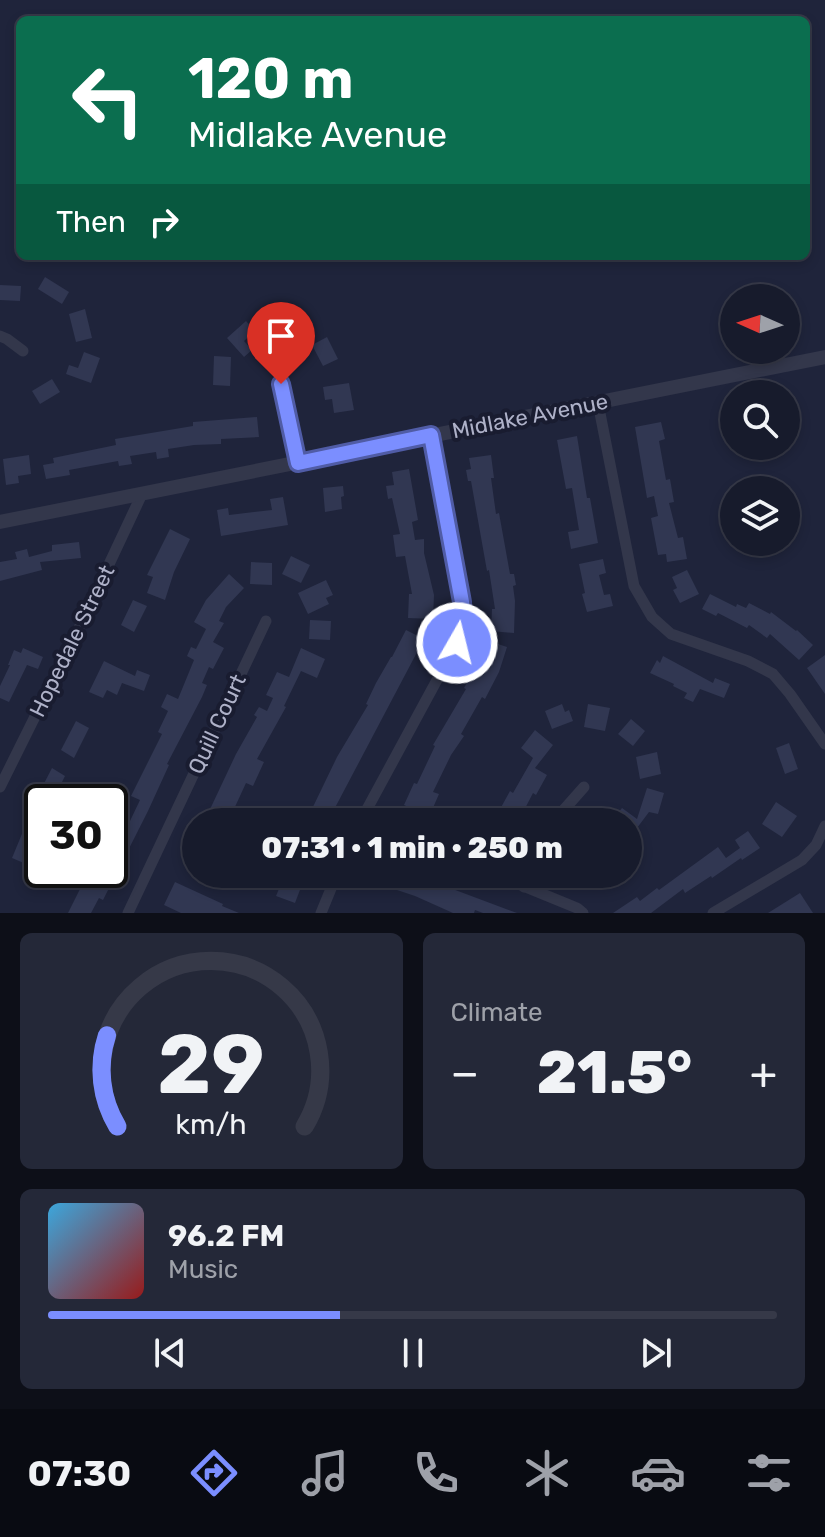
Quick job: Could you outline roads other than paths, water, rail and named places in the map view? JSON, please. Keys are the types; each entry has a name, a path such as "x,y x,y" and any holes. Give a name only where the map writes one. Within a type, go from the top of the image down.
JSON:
{"street":[{"path":"0,336 23,351"},
{"name":"Midlake Avenue","path":"0,522 825,357"},
{"path":"281,384 298,463"},
{"path":"598,403 634,586 652,617 671,634 748,661 773,674 825,744"},
{"path":"371,808 457,643 463,619 458,576 431,435"},
{"name":"Hopedale Street","path":"0,787 142,494"},
{"name":"Quill Court","path":"128,913 266,621"},
{"path":"565,808 584,787"},
{"path":"713,913 802,860 816,845 825,826"},
{"path":"321,913 331,888"},
{"path":"527,888 583,913"}]}
